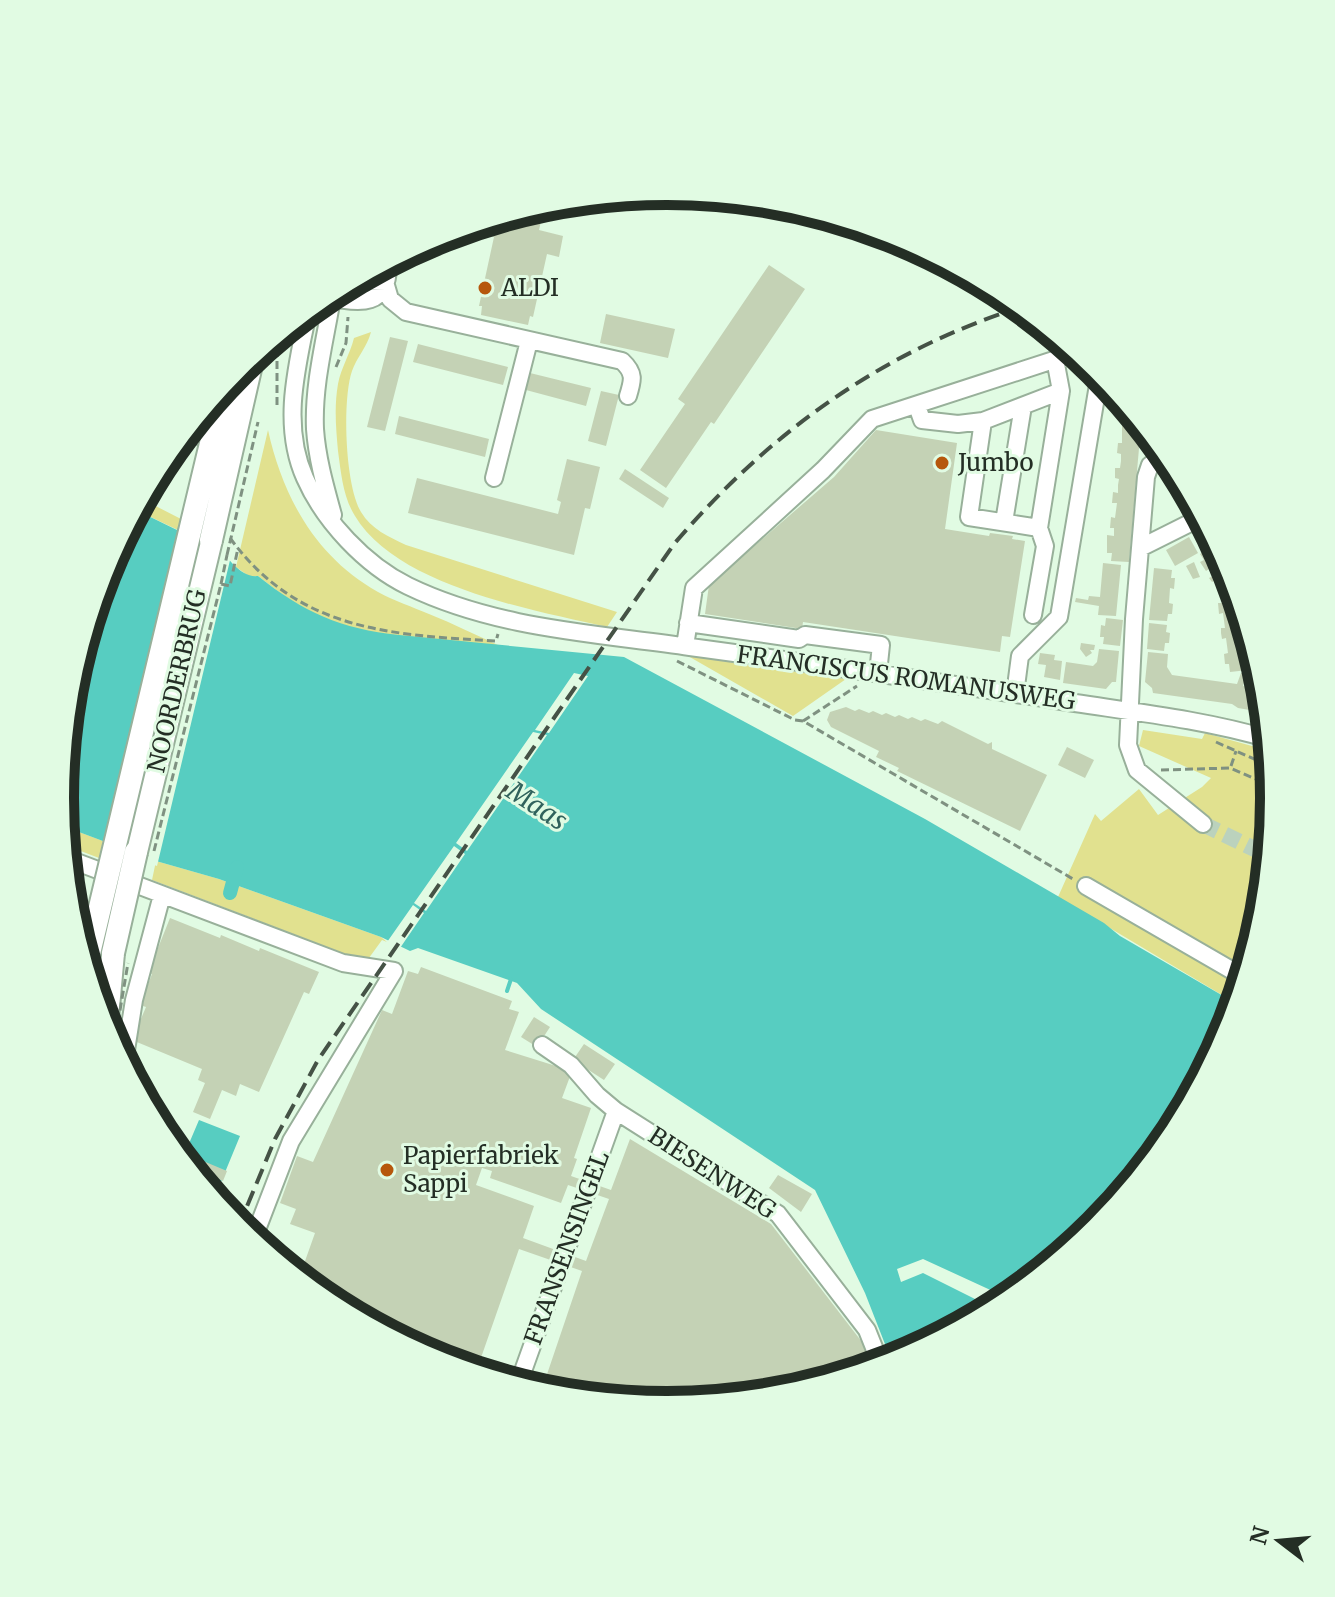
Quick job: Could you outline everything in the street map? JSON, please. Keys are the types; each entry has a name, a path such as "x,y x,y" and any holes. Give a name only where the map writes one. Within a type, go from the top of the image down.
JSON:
{"main road":[{"name":"NOORDERBRUG","path":"106,990 121,953 248,379"},
{"name":"NOORDERBRUG","path":"92,942 219,409"},
{"path":"111,1004 121,953"}],"street":[{"path":"348,299 365,302 377,296 386,277"},
{"path":"377,282 385,282"},
{"path":"385,282 390,299 406,312 622,361 631,369 633,379 628,396"},
{"name":"FRANCISCUS ROMANUSWEG","path":"327,313 316,389 315,426 320,466 336,526"},
{"name":"FRANCISCUS ROMANUSWEG","path":"304,329 292,407 297,454 311,489 336,526 365,557 389,575 449,603 541,628 878,673 1257,736"},
{"path":"296,336 297,363"},
{"path":"494,478 529,341"},
{"path":"685,646 694,588 823,470 872,419 1064,357"},
{"path":"1033,615 1045,546 1039,528 1061,391 1055,359"},
{"path":"1015,694 1020,656 1059,617 1097,390"},
{"path":"917,406 922,420 958,424 983,421 1061,391"},
{"path":"1004,522 1023,406"},
{"path":"983,421 969,517 1039,528"},
{"path":"1156,462 1147,471 1128,745 1137,770 1203,824"},
{"path":"1140,548 1192,522"},
{"path":"688,623 799,639 805,635 881,645 878,673"},
{"path":"78,862 343,963 394,971 291,1141 258,1227"},
{"path":"1086,886 1235,972"},
{"path":"127,1044 134,1000 162,895"},
{"name":"BIESENWEG","path":"542,1045 578,1071 597,1095 616,1111 778,1214 867,1330 877,1354"},
{"name":"FRANSENSINGEL","path":"522,1374 616,1111"}],"path":[{"path":"333,376 346,343 346,333"},
{"path":"221,584 230,586 238,548 286,593 332,618 354,626 496,641 499,630"},
{"path":"151,862 227,555"},
{"path":"666,655 795,720 803,721 1086,886"},
{"path":"803,721 854,686 859,686"},
{"path":"1230,768 1242,731"},
{"path":"1214,741 1260,762"},
{"path":"1137,770 1230,768 1261,781"},
{"path":"116,1018 121,953"}],"shaded area":[{"path":"371,332 352,371 346,422 351,483 365,518 381,532 406,545 617,612 607,627 505,603 433,577 375,540 355,516 342,476 336,401 339,378 354,338"},
{"path":"268,430 274,455 293,502 305,523 337,561 356,578 384,595 502,647 385,635 340,625 312,613 258,576 250,577 236,567"},
{"path":"153,504 181,519 178,530 147,515"},
{"path":"688,656 846,679 793,716"},
{"path":"1143,730 1202,739 1205,733 1259,748 1261,798 1256,876 1241,952 1227,998 1058,897 1095,814 1101,821 1139,789 1158,815 1211,778 1139,746"},
{"path":"75,830 103,841 99,858 76,849"},
{"path":"156,861 219,879 381,937 387,942 382,940 366,962 152,880"}],"water":[{"name":"Maas","path":"147,515 177,530 179,525 194,533 217,548 241,571 258,576 291,600 341,623 399,635 624,657 925,819 1227,998 1200,1061 1181,1095 1161,1128 1114,1190 1059,1245 996,1293 923,1259 897,1269 901,1282 923,1273 977,1300 969,1309 930,1331 887,1350 865,1293 815,1190 541,1009 517,983 418,948 410,951 381,937 219,879 156,861 75,830 75,760 85,683 105,608"},
{"path":"199,1120 240,1136 219,1187 188,1147"}],"pier":[{"path":"181,521 193,527 194,536 220,545 231,556 157,866 103,846"},
{"path":"574,673 588,676 549,733 535,730"},
{"path":"533,732 547,735 467,851 456,843"},
{"path":"454,846 465,854 426,911 414,903"},
{"path":"413,905 424,913 398,951 385,945"}],"building":[{"path":"542,218 539,230 563,236 559,257 547,254 533,317 530,316 528,325 481,315 482,306 479,306 494,237 484,235"},
{"path":"769,265 805,289 714,424 711,422 666,488 640,470 685,404 678,399"},
{"path":"606,314 675,329 668,358 600,343"},
{"path":"390,337 408,341 385,431 367,427"},
{"path":"418,344 508,367 503,385 413,362"},
{"path":"530,373 591,388 586,406 526,390"},
{"path":"601,391 619,395 606,446 588,441"},
{"path":"399,416 489,439 485,457 395,434"},
{"path":"1126,422 1140,439 1129,562 1111,561 1112,553 1107,553 1107,535 1114,536 1114,528 1110,528 1117,503 1112,503 1113,492 1118,493 1119,479 1115,478 1115,468 1120,468 1121,454 1117,453 1118,443 1122,443 1122,423"},
{"path":"876,430 957,443 945,529 989,536 990,533 1013,536 1012,539 1025,541 1010,637 1002,636 1000,652 803,622 802,629 705,614 709,585 834,477"},
{"path":"567,459 600,467 590,509 585,508 574,555 408,513 417,478 558,514 561,502 557,500"},
{"path":"625,469 669,498 663,508 619,479"},
{"path":"1189,537 1198,553 1175,566 1166,550"},
{"path":"1207,550 1222,587 1209,578 1213,576 1200,562 1204,560 1200,554"},
{"path":"1194,562 1200,577 1193,579 1186,566"},
{"path":"1103,563 1121,565 1116,616 1098,615 1099,606 1075,602 1076,598 1088,600 1089,596 1100,597"},
{"path":"1154,568 1172,570 1171,578 1175,578 1174,589 1170,588 1172,614 1168,614 1167,621 1149,620"},
{"path":"1221,595 1225,595 1230,608 1247,670 1230,672 1229,664 1225,664 1224,654 1228,653 1226,638 1222,639 1221,628 1225,628 1223,613 1219,614"},
{"path":"1106,618 1123,620 1120,646 1103,644 1101,625 1105,626"},
{"path":"1149,623 1167,625 1169,643 1165,643 1164,651 1147,649"},
{"path":"1081,643 1095,645 1086,657 1080,649"},
{"path":"1099,649 1119,651 1116,682 1106,689 1063,683 1066,662 1093,666 1097,662"},
{"path":"1148,652 1168,654 1167,667 1172,675 1237,684 1241,673 1247,673 1243,686 1251,688 1254,711 1232,704 1153,693 1145,682"},
{"path":"1040,653 1055,655 1054,660 1062,661 1060,680 1044,677 1046,665 1038,664"},
{"path":"846,707 855,711 873,711 921,721 925,719 938,724 942,721 988,744 992,742 992,749 1047,775 1020,831 897,771 899,768 876,757 879,751 831,727 827,720 830,712"},
{"path":"1067,747 1094,760 1085,778 1058,765"},
{"path":"170,918 259,951 260,948 319,972 309,994 304,992 259,1092 240,1084 236,1096 222,1090 210,1119 193,1112 205,1083 198,1080 202,1069 132,1040 146,1007 140,1005 152,974 148,973"},
{"path":"421,967 512,1001 509,1009 519,1012 505,1050 572,1071 562,1098 591,1108 571,1176 611,1190 630,1139 771,1224 862,1342 868,1357 783,1381 706,1391 629,1391 552,1381 545,1379 582,1271 519,1249 480,1362 405,1331 338,1292 303,1267 315,1233 290,1224 296,1209 280,1203 297,1156 313,1162 382,1010 392,1014 408,971 418,974","holes":["482,1168 492,1171 490,1178 561,1203 568,1185 609,1199 586,1261 523,1238 534,1206 476,1185"]},
{"path":"534,1017 550,1027 537,1047 521,1037"},
{"path":"584,1044 615,1064 604,1080 573,1060"},
{"path":"195,1158 227,1171 223,1181 209,1175"},
{"path":"778,1175 812,1194 801,1212 769,1188"}],"waterway":[{"path":"230,893 237,867"},
{"path":"507,991 511,979"}],"tunnel":[{"path":"1203,824 1259,851"}],"railway":[{"path":"244,1214 275,1139 318,1060 674,544 749,466 831,400 921,347 1007,312"}],"place":[{"name":"ALDI","path":"485,288"},
{"name":"Jumbo","path":"942,463"},
{"name":"Papierfabriek Sappi","path":"387,1170"}]}
